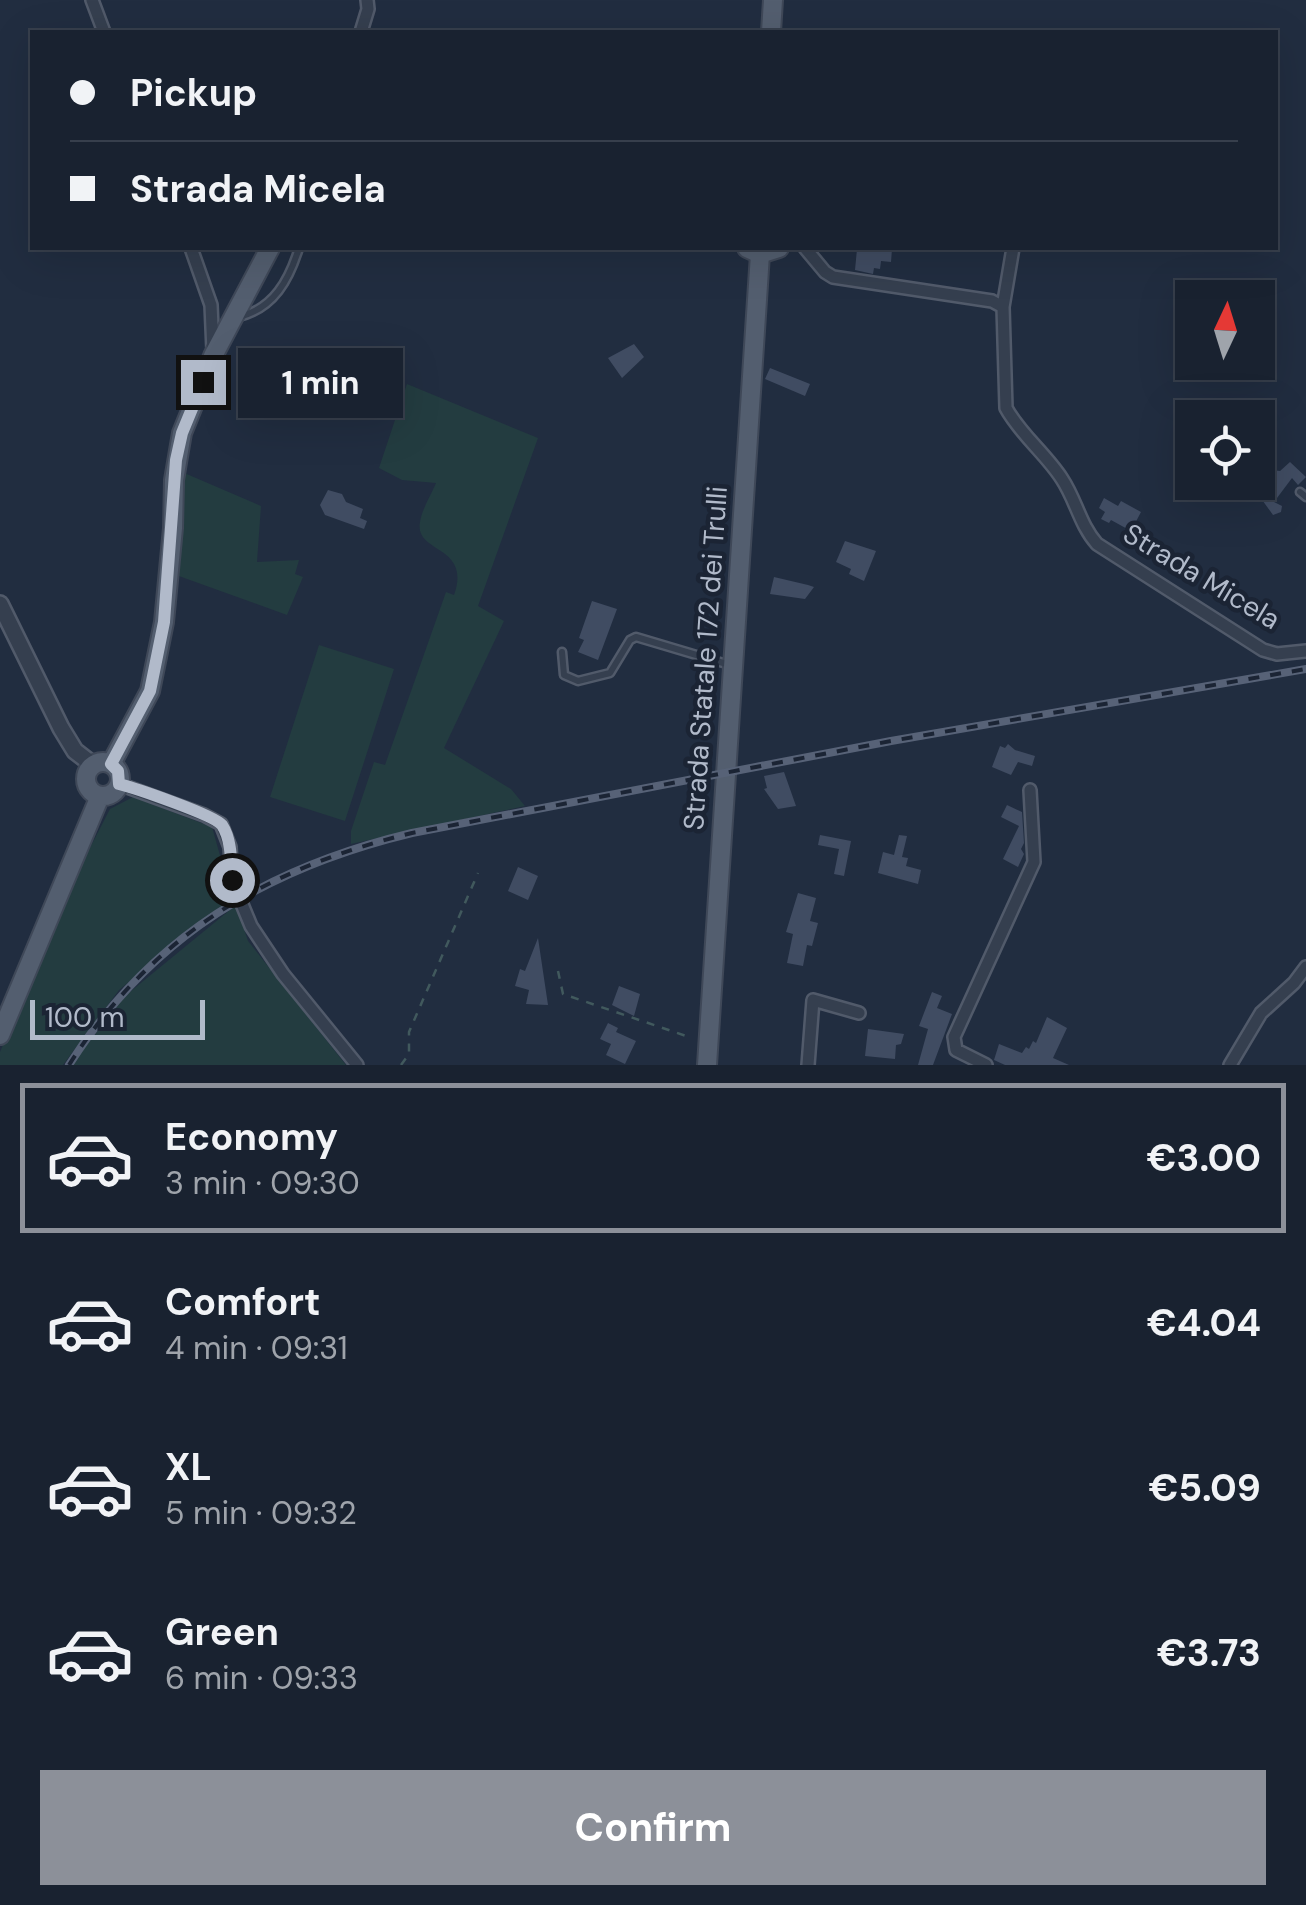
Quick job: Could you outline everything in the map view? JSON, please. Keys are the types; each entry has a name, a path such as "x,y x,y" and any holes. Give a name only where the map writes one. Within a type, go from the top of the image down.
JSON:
{"main road":[{"path":"771,30 773,0"},
{"path":"102,765 118,771 119,784 114,792 100,796 90,791 86,780 102,765 150,691 164,622 176,460 182,433 213,356 269,250"},
{"name":"Strada Statale 172 dei Trulli","path":"707,1065 754,251"},
{"path":"0,1035 100,796"}],"street":[{"path":"92,0 103,30"},
{"path":"362,30 367,0"},
{"path":"192,250 212,306 213,356"},
{"path":"807,250 832,277 992,301 1003,306"},
{"name":"Strada Micela","path":"1012,250 1003,306 1006,408 1061,476 1087,532 1097,544 1263,650 1277,654 1306,651"},
{"path":"0,604 61,728 76,751 102,765"},
{"path":"119,784 204,814 221,824 230,847 232,880 251,926 283,974 357,1065"},
{"path":"986,1065 956,1050 954,1037 1034,862 1030,790"},
{"path":"1230,1065 1261,1012 1306,967"},
{"path":"808,1065 813,1000 860,1014"}],"lane":[{"path":"233,318 252,314 283,288 298,250"},
{"path":"562,652 564,675 578,682 610,673 630,640 636,637 731,665"}],"path":[{"path":"402,1065 409,1054 409,1032 478,873"},
{"path":"558,971 563,994 708,1043"}],"green space":[{"path":"407,384 538,438 478,606 504,621 444,748 511,789 525,806 351,844 351,831 374,762 385,765 446,592 454,595 457,579 450,558 420,532 421,517 436,483 402,480 379,468"},
{"path":"182,472 261,506 257,562 299,560 295,574 303,577 287,615 176,575"},
{"path":"319,645 394,669 345,821 270,797"},
{"path":"133,797 212,827 232,898 119,990 63,1065 0,1065 0,1052 66,894 110,809"},
{"path":"236,905 248,941 346,1065 71,1065 125,996"}],"building":[{"path":"857,250 892,250 891,262 881,261 880,269 874,268 873,274 855,270"},
{"path":"634,344 644,357 622,378 608,358"},
{"path":"770,368 810,384 805,396 765,379"},
{"path":"1290,462 1306,477 1298,485 1292,478 1274,502 1282,506 1281,512 1273,515 1262,500 1275,500 1275,470"},
{"path":"328,490 342,494 346,502 363,509 360,518 367,521 364,529 325,515 320,505"},
{"path":"1104,498 1118,506 1121,501 1141,512 1131,531 1101,519 1105,512 1099,508"},
{"path":"845,541 876,551 864,581 836,562"},
{"path":"774,577 814,587 805,599 770,594"},
{"path":"592,601 617,609 598,660 578,652"},
{"path":"1008,744 1035,756 1032,766 1018,762 1011,775 992,767 1000,746 1005,748"},
{"path":"784,772 796,806 778,809 764,789 764,776"},
{"path":"1007,805 1022,812 1024,854 1018,867 1003,859 1019,826 1001,817"},
{"path":"820,835 851,841 844,876 834,874 839,849 818,845"},
{"path":"899,835 907,836 902,857 908,858 906,866 921,870 918,884 878,873 883,852 894,855"},
{"path":"518,867 538,876 528,900 508,891"},
{"path":"798,893 816,898 810,921 818,923 812,946 807,945 803,966 787,963 793,934 786,932"},
{"path":"538,938 548,1005 526,1004 529,990 515,986"},
{"path":"619,986 640,994 634,1016 612,1005"},
{"path":"932,992 942,996 937,1008 952,1014 933,1065 918,1065 928,1029 919,1026"},
{"path":"1047,1017 1067,1028 1053,1058 1069,1065 1005,1065 994,1060 999,1044 1022,1053 1026,1047 1029,1049 1033,1041 1036,1043"},
{"path":"608,1023 618,1028 616,1032 636,1041 625,1064 606,1055 611,1044 600,1039"},
{"path":"868,1029 904,1034 901,1044 896,1045 895,1059 865,1056"}],"railway":[{"path":"69,1065 101,1019 175,944 261,888 359,848 412,833 891,741 1306,669"}],"route":[{"path":"203,382 182,433 176,460 164,622 150,691 111,764 118,771 119,784 204,814 221,824 230,847 232,880"}]}
